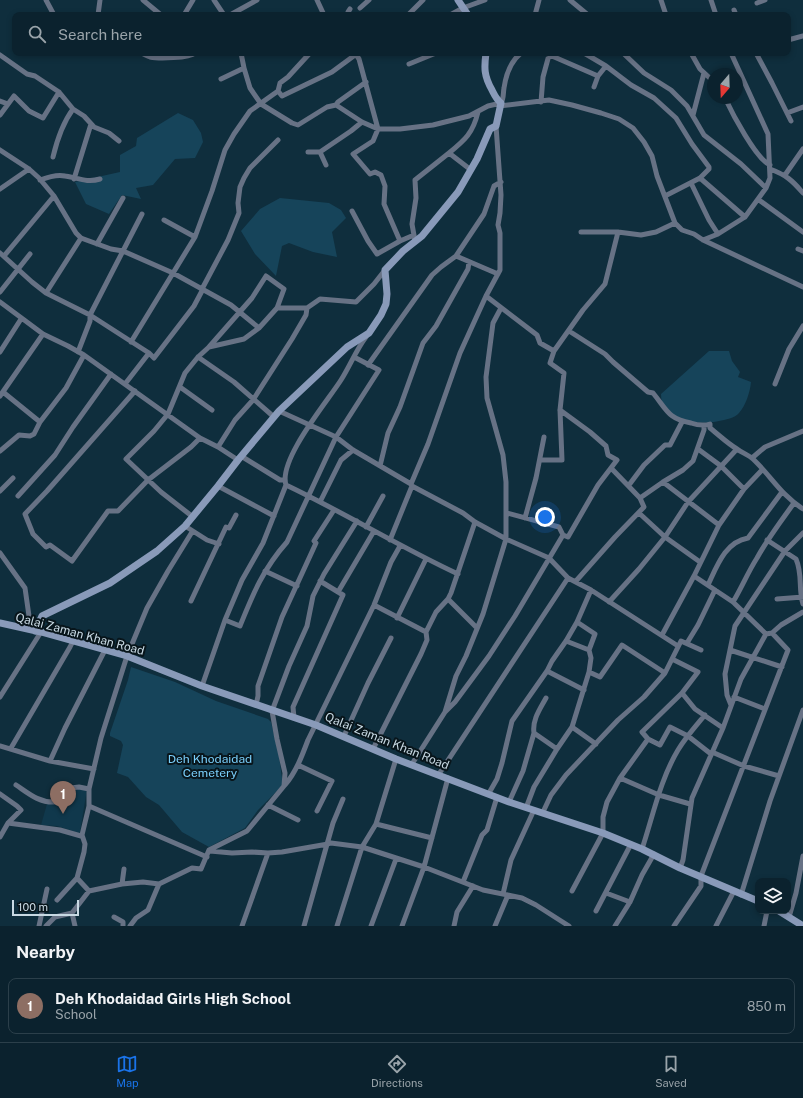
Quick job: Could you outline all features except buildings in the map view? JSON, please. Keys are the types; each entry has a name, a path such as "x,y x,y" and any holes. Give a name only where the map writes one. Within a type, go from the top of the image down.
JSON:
{"street":[{"path":"46,0 52,12"},
{"path":"98,12 100,0"},
{"path":"143,0 157,12"},
{"path":"186,12 193,0"},
{"path":"214,0 222,12"},
{"path":"235,12 257,0"},
{"path":"317,0 323,12"},
{"path":"360,8 369,0"},
{"path":"411,12 423,0"},
{"path":"458,0 466,12"},
{"path":"456,12 485,0"},
{"path":"536,12 539,0"},
{"path":"570,0 584,12"},
{"path":"660,0 664,12"},
{"path":"711,0 715,12"},
{"path":"757,3 765,0"},
{"path":"791,39 803,36"},
{"path":"0,55 27,74 35,76 59,92 73,109 84,116 94,127 109,134 119,141"},
{"path":"148,56 192,56"},
{"path":"242,56 250,88 261,104 292,123 298,125 327,107 336,105 366,82"},
{"path":"131,342 195,237 225,150 234,134 250,112 278,91 280,83 288,77 307,56"},
{"path":"278,91 282,96 306,86 332,72 352,56"},
{"path":"357,56 359,59 366,82 378,129 373,141 353,154 370,174 375,172 381,175 385,186 384,204 400,241"},
{"path":"409,64 429,56"},
{"path":"486,56 485,72 487,82 500,105"},
{"path":"390,540 428,444 460,353 486,296 500,270 500,233 498,225 502,195 496,126 510,65 518,56"},
{"path":"540,102 547,56"},
{"path":"552,56 598,76"},
{"path":"589,56 606,66 631,85 654,98 676,118 692,144 710,168 700,178 664,196"},
{"path":"626,56 644,73 670,90 687,106 704,135 741,164 766,188"},
{"path":"693,56 700,69 707,76"},
{"path":"703,240 718,234 745,217 759,200 770,178 768,134 732,56"},
{"path":"757,56 791,121"},
{"path":"594,87 598,76 606,66"},
{"path":"221,79 244,68"},
{"path":"693,115 704,73"},
{"path":"0,115 14,96 29,111 44,118 59,92"},
{"path":"336,105 362,122 378,129 400,130 433,125 469,116 488,106 549,100 572,105 619,120 633,128 644,142 652,156 664,196 675,224 682,230 694,234 703,240 803,287"},
{"path":"0,101 8,104"},
{"path":"729,104 754,147 766,163 794,182 803,193"},
{"path":"787,113 803,107"},
{"path":"52,157 65,120 73,109"},
{"path":"415,238 412,224 416,198 415,180 449,153 471,132 476,123 478,112"},
{"path":"308,152 320,152 362,122"},
{"path":"74,179 91,124"},
{"path":"352,211 368,241 377,254 400,241 422,236 458,192 469,175 490,129 496,126"},
{"path":"54,196 2,254 46,293 90,315 149,353 154,358 194,306 228,240 239,213 238,203 240,187 244,178 250,168 278,140"},
{"path":"785,175 803,149"},
{"path":"0,150 29,169 40,180 54,196 76,233 81,238 123,252 173,273 231,305 259,328"},
{"path":"320,152 326,165"},
{"path":"449,153 471,170"},
{"path":"0,189 29,169"},
{"path":"40,180 48,177 64,175 74,179 90,181 100,179"},
{"path":"700,178 745,217"},
{"path":"368,365 432,275 456,256 484,214 494,186 501,182"},
{"path":"691,182 709,220 718,234"},
{"path":"97,244 123,198"},
{"path":"759,200 803,232"},
{"path":"78,352 90,321 90,315 142,214"},
{"path":"164,220 195,237"},
{"path":"581,232 618,232 641,235 656,232 675,224"},
{"path":"540,460 562,460 560,410 564,373 550,363 554,351 583,310 605,284 618,232"},
{"path":"46,293 81,238"},
{"path":"277,308 307,308 320,299 356,302 415,238"},
{"path":"0,292 30,254"},
{"path":"456,256 498,274"},
{"path":"380,466 388,433 400,406 423,343 436,326 468,269 469,262"},
{"path":"202,686 225,620 242,580 274,516 286,483 286,468 309,425 341,380 360,345 381,315 386,304 387,294 385,270"},
{"path":"193,517 148,480 126,459 154,431 168,414 185,373 252,298 266,276 284,289 277,308 259,328 244,339 209,347"},
{"path":"486,296 537,335 540,343 554,351"},
{"path":"0,302 43,334 84,355 200,438 218,446 334,510 357,521 400,546 458,574"},
{"path":"218,446 235,420 253,400 292,339 306,315 307,308"},
{"path":"445,712 456,676 483,614 506,539 506,482 503,455 490,412 486,377 493,324 501,308"},
{"path":"0,352 21,319"},
{"path":"776,384 789,349 803,326"},
{"path":"569,331 605,354 648,392 653,393 671,416 682,422 704,425 710,424 710,428 737,449 752,458 782,492 803,509"},
{"path":"0,697 38,630 42,616 110,583 157,551 193,517 279,411 347,347 369,333"},
{"path":"40,422 2,394 43,334"},
{"path":"125,384 149,353"},
{"path":"0,451 19,435 30,436 34,434 40,422 66,388 84,355"},
{"path":"198,357 234,382 274,417"},
{"path":"225,620 240,626 265,571 274,557 287,542 336,437 379,370 354,357"},
{"path":"18,496 55,455 111,374"},
{"path":"180,387 212,410"},
{"path":"135,391 25,515 33,534 46,547 50,545 72,561 108,511 118,511 148,480 191,447 200,438"},
{"path":"507,513 559,528 563,535 568,537 598,485 617,460 608,455 606,446 560,410"},
{"path":"279,411 336,437 353,450 411,485 463,512 475,522 506,539 549,558 568,578 591,590 678,646"},
{"path":"629,485 644,466 665,445 670,444 682,422"},
{"path":"640,498 683,470 693,461 704,430 704,425"},
{"path":"752,458 765,447 803,431"},
{"path":"525,518 540,460 544,437"},
{"path":"698,449 721,466 744,489"},
{"path":"609,602 665,537 688,502 737,449"},
{"path":"320,502 341,460 353,450"},
{"path":"576,582 615,537 644,507 640,498 629,485 611,468"},
{"path":"662,635 694,576 719,525 744,489 762,470"},
{"path":"0,491 13,478"},
{"path":"663,482 719,525"},
{"path":"218,486 274,516"},
{"path":"708,585 719,562 729,547 741,539 748,538 782,492"},
{"path":"366,527 383,496"},
{"path":"733,602 767,540 794,503"},
{"path":"256,705 260,679 282,617 316,543 314,541 334,510"},
{"path":"639,513 665,537 700,562"},
{"path":"191,602 226,527 229,528 236,515"},
{"path":"284,786 285,773 272,711 289,666 307,626 313,596 320,581 357,521"},
{"path":"373,749 421,654 427,640 426,632 436,612 448,599 475,522"},
{"path":"185,526 192,532 207,540 219,544"},
{"path":"338,592 374,531"},
{"path":"58,900 77,878 84,852 85,844 82,835 89,806 89,789 101,738 127,656 147,608 192,532"},
{"path":"731,705 725,674 735,626 785,551 803,533"},
{"path":"412,764 445,712 455,702 489,656 515,616 563,535"},
{"path":"767,540 796,559 802,581 803,604"},
{"path":"46,926 55,917 72,913 89,891 122,884 143,882 159,884 192,868 201,869 209,850 247,831 293,775 308,740 374,605 391,562 400,546"},
{"path":"0,553 25,588 29,616 38,630"},
{"path":"397,618 426,559"},
{"path":"265,571 297,586"},
{"path":"694,576 733,602 766,634"},
{"path":"439,774 568,578"},
{"path":"294,718 293,707 343,595 320,581"},
{"path":"489,793 497,779 512,721 566,642 577,622 591,590"},
{"path":"687,643 698,625 715,590"},
{"path":"776,599 802,597"},
{"path":"448,599 477,628"},
{"path":"374,605 426,632"},
{"path":"680,868 683,860 690,804 752,657 766,634 772,633 781,625 803,612"},
{"path":"526,808 534,787 572,727 589,672 591,658 589,650 594,634 577,622"},
{"name":"Qalai Zaman Khan Road","path":"0,623 38,630 127,656 202,686 316,725 396,759 526,808 543,812 631,844 680,868 755,900"},
{"path":"674,926 701,886 701,876 788,650 772,633"},
{"path":"344,736 368,683 391,638"},
{"path":"11,748 70,647 72,641"},
{"path":"543,812 550,795 566,775 623,715 644,697 665,674 681,641 701,650"},
{"path":"566,642 589,650"},
{"path":"589,672 600,677 622,645 665,674"},
{"path":"50,761 65,728 105,650"},
{"path":"730,650 782,667"},
{"path":"672,659 698,672 682,693 642,732 648,739 660,745 670,727 688,736 712,753 744,766 779,776"},
{"path":"547,671 584,690"},
{"path":"682,693 695,709 723,728"},
{"path":"734,697 765,709"},
{"path":"510,802 523,771 534,733 533,727 536,716 546,698"},
{"path":"741,895 779,776 803,710"},
{"path":"642,849 666,774 678,751 705,715"},
{"path":"572,727 596,744"},
{"path":"534,733 557,749"},
{"path":"572,891 603,833 603,817 607,802 620,778 648,739"},
{"path":"0,746 11,748 50,761 94,769"},
{"path":"337,926 362,847 376,824 396,759"},
{"path":"298,765 332,781 317,811"},
{"path":"402,926 424,867 448,778"},
{"path":"620,778 659,795 690,804"},
{"path":"16,785 40,801 52,802 54,802 55,790 79,787 89,789"},
{"path":"0,794 21,810 8,823 0,837"},
{"path":"463,882 482,835 487,830 497,797"},
{"path":"304,926 333,822 343,799"},
{"path":"268,805 298,820"},
{"path":"89,806 207,857"},
{"path":"495,926 506,895 511,860 534,810"},
{"path":"8,823 60,830 82,835"},
{"path":"376,824 432,838"},
{"path":"209,850 232,853 268,853 282,852 331,843 362,847 424,867 483,890 522,898 569,926"},
{"path":"596,911 631,844"},
{"path":"242,926 268,853"},
{"path":"615,926 630,902 654,854"},
{"path":"789,917 796,893 803,856"},
{"path":"371,926 396,859"},
{"path":"122,884 124,869"},
{"path":"77,878 89,891"},
{"path":"130,926 136,918 148,910 159,884"},
{"path":"454,926 457,912 473,886"},
{"path":"39,926 47,889"},
{"path":"716,926 734,891"},
{"path":"606,893 630,902"},
{"path":"72,913 75,926"},
{"path":"764,926 766,914"},
{"path":"784,914 803,926"},
{"path":"114,917 123,922 123,926"}],"shaded area":[{"path":"79,788 87,789 79,833 57,826 41,825 47,804 55,802 57,792"}],"green space":[{"path":"178,113 193,120 201,133 203,142 195,158 175,159 153,185 136,188 141,199 122,195 109,214 86,204 75,182 120,172 120,155 136,146 137,138"},
{"path":"280,198 329,203 341,210 346,218 332,232 337,257 313,252 289,243 282,246 276,276 255,254 241,231 260,209"},
{"path":"709,351 729,351 732,361 740,372 738,377 751,382 746,402 739,413 727,419 702,423 682,420 667,411 663,404 661,394"},
{"name":"Deh Khodaidad Cemetery","path":"131,667 175,682 216,701 268,719 271,722 279,756 283,785 258,810 245,828 209,847 182,832 159,805 146,797 128,777 117,773 123,745 121,741 110,736 110,733"}],"place":[{"name":"Deh Khodaidad Girls High School","path":"63,814"}]}
